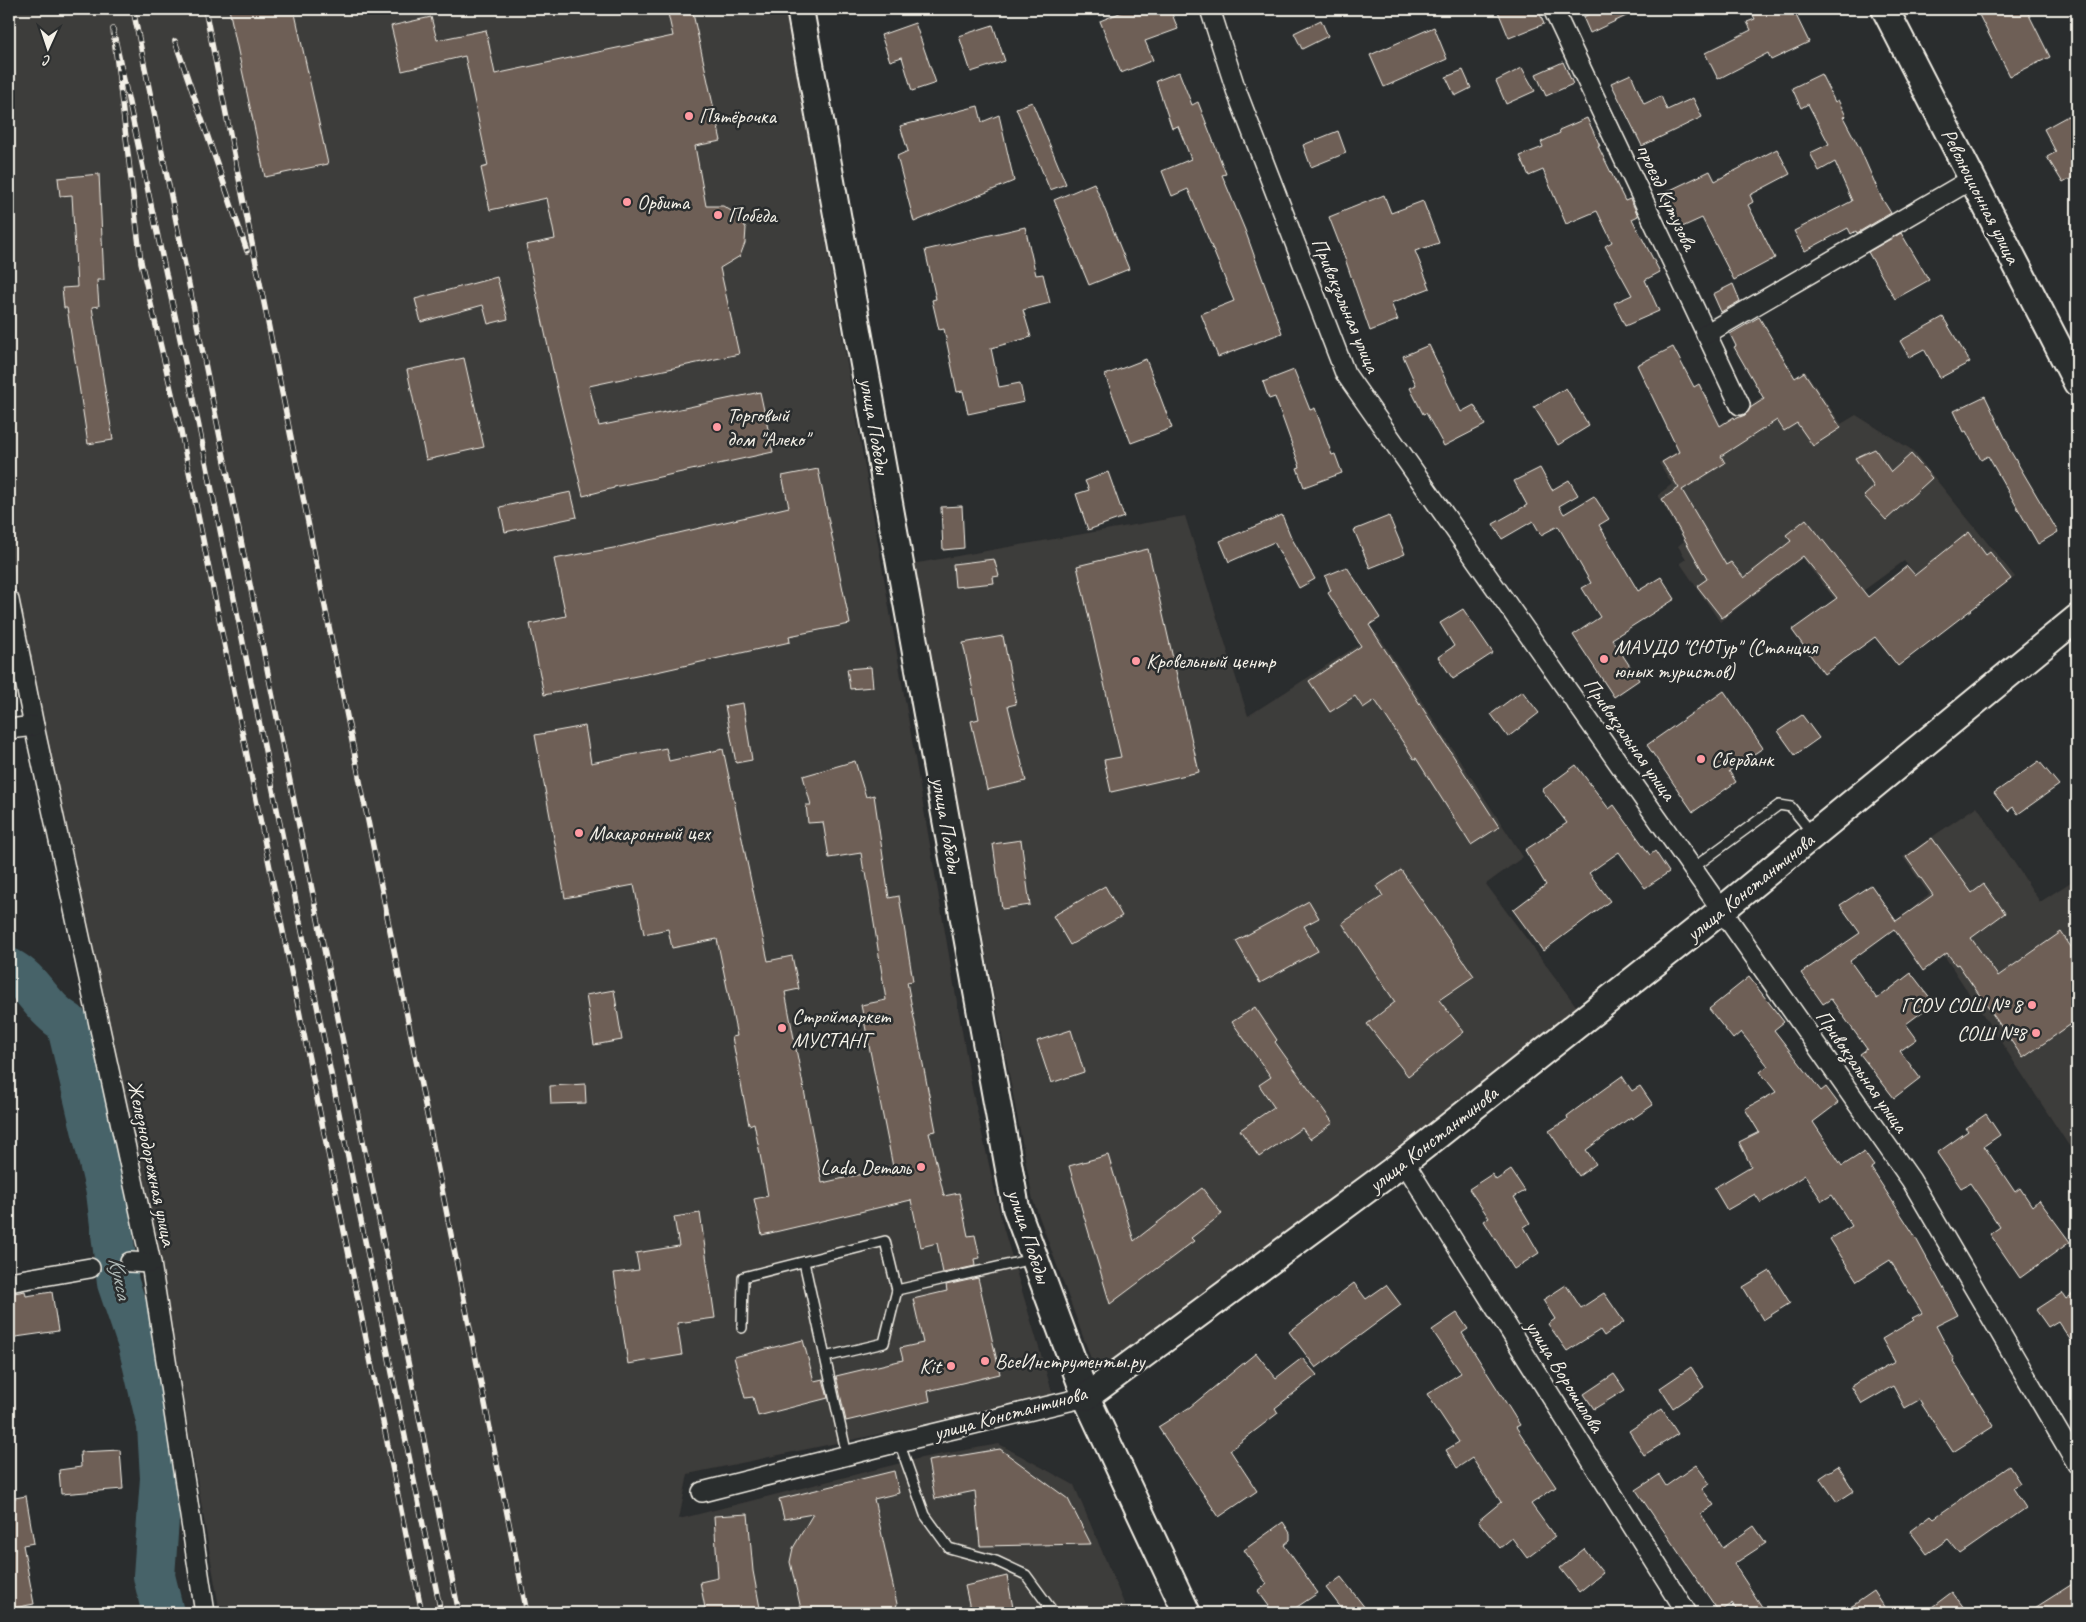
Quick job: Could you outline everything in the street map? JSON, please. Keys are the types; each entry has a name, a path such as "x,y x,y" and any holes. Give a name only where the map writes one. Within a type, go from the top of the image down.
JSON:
{"street":[{"name":"улица Победы","path":"800,9 1016,1208 1086,1398 1187,1613"},
{"name":"Привокзальная улица","path":"1210,9 1236,90 1345,373 1911,1180 2077,1464"},
{"name":"проезд Кутузова","path":"1553,9 1740,405"},
{"name":"Революционная улица","path":"1885,9 2077,383"},
{"path":"1706,334 1972,179"},
{"name":"Железнодорожная улица","path":"9,600 34,726 150,1263 205,1613"},
{"name":"улица Константинова","path":"702,1492 1086,1398 1404,1162 1722,910 2077,618"},
{"path":"9,729 34,726"},
{"name":"улица Ворошилова","path":"1404,1162 1687,1613"},
{"path":"130,1262 150,1263"},
{"path":"9,1282 90,1268"}],"lane":[{"path":"1693,868 1778,805 1791,807 1814,835"},
{"path":"742,1328 743,1277 885,1241 897,1290 884,1343 825,1357"},
{"path":"897,1290 1035,1258"},
{"path":"804,1262 847,1455"},
{"path":"900,1442 925,1514 949,1548 996,1561 1026,1575 1054,1613"}],"shaded area":[{"path":"9,9 786,9 972,1089 1003,1227 1053,1395 894,1431 688,1474 679,1519 921,1458 999,1444 1074,1485 1128,1613 220,1613 156,1240 42,717 9,545"},
{"path":"1805,371 1841,424 1856,415 1912,450 2015,577 1957,621 1904,561 1841,607 1802,558 1720,622 1680,563 1686,559 1678,546 1684,541 1658,495 1672,484 1659,463"},
{"path":"1185,516 1248,716 1377,633 1523,857 1486,884 1579,1010 1097,1375 1033,1200 912,564"},
{"name":"СОШ №8","path":"1977,806 2040,902 2077,878 2077,1158 1913,908 1929,894 1903,857"}],"building":[{"path":"229,9 294,9 328,164 265,177"},
{"name":"Орбита","path":"667,9 692,9 721,141 695,146 706,206 723,206 738,215 746,228 745,243 740,256 720,268 739,354 589,386 599,426 760,392 773,452 614,487 583,496 558,393 526,245 555,239 547,198 490,210 481,168 488,166 465,56 402,71 391,26 431,17 437,40 486,30 495,74 673,36"},
{"path":"1129,9 1170,9 1178,29 1145,41 1153,60 1121,73 1100,21"},
{"path":"1497,9 1538,9 1544,24 1509,38"},
{"path":"1600,9 1641,9 1590,33 1583,17"},
{"path":"1750,9 1793,9 1809,42 1771,60 1768,53 1718,79 1705,53 1751,30 1747,22 1755,19"},
{"path":"1976,9 2026,9 2050,57 2010,76"},
{"path":"1321,20 1328,36 1302,49 1294,33"},
{"path":"915,23 936,83 912,91 902,57 890,61 881,35"},
{"path":"993,25 1005,61 971,72 959,36"},
{"path":"1434,27 1447,59 1384,87 1370,55"},
{"path":"1563,62 1573,84 1546,96 1536,74"},
{"path":"1522,68 1535,91 1506,104 1496,81"},
{"path":"1463,70 1471,88 1455,96 1446,77"},
{"path":"1179,72 1192,105 1198,102 1226,174 1222,175 1245,230 1282,333 1218,357 1201,314 1234,301 1188,189 1172,196 1162,171 1191,159 1178,126 1172,128 1156,81"},
{"path":"1631,74 1644,104 1661,96 1667,110 1693,98 1702,117 1642,146 1611,83"},
{"path":"1821,74 1835,102 1838,100 1846,116 1843,117 1860,149 1881,197 1891,213 1857,233 1856,231 1851,234 1848,228 1805,251 1794,231 1852,201 1835,162 1819,171 1810,153 1829,144 1808,104 1801,108 1792,88"},
{"path":"1032,102 1066,184 1050,190 1016,108"},
{"path":"978,106 982,122 999,115 1014,181 914,222 897,156 908,151 900,126"},
{"path":"2077,111 2077,175 2063,183 2047,157 2056,152 2044,129"},
{"path":"1587,118 1600,146 1598,146 1625,201 1630,199 1635,209 1638,216 1632,219 1660,272 1645,280 1659,311 1625,326 1614,303 1632,295 1605,246 1612,242 1597,211 1566,224 1543,170 1529,176 1520,156 1543,147 1541,142 1560,133 1559,130"},
{"path":"1338,131 1346,153 1311,167 1303,145"},
{"path":"1777,149 1790,174 1750,195 1753,202 1748,205 1775,258 1734,280 1702,218 1680,228 1664,193 1710,171 1715,181"},
{"path":"99,174 104,280 97,280 99,306 92,307 113,440 88,444 67,308 64,308 62,288 77,287 72,195 60,196 58,178"},
{"path":"1094,183 1129,269 1089,285 1054,200"},
{"path":"1384,195 1391,213 1423,201 1439,243 1415,251 1430,288 1391,303 1398,320 1370,331 1329,217"},
{"path":"1025,227 1036,275 1043,274 1050,303 1023,310 1031,337 991,348 999,387 1020,383 1024,402 968,414 963,391 957,392 944,329 939,330 932,300 936,299 925,250"},
{"path":"1901,233 1929,280 1895,299 1868,252"},
{"path":"497,277 508,319 488,324 483,305 421,322 415,299"},
{"path":"1733,284 1740,301 1721,312 1713,294"},
{"path":"1759,317 1795,378 1804,372 1841,428 1813,446 1797,423 1784,431 1777,420 1721,456 1725,463 1682,490 1726,565 1731,562 1744,578 1791,541 1786,535 1806,519 1868,597 1907,566 1915,575 1969,532 1986,555 1990,552 2011,579 1898,666 1875,637 1824,674 1792,630 1837,598 1803,556 1722,618 1697,586 1707,579 1662,499 1679,488 1662,462 1679,452 1637,365 1673,347 1694,387 1699,384 1720,426 1734,417 1735,419 1745,415 1750,408 1764,399 1734,347 1736,346 1730,334"},
{"path":"1943,317 1970,362 1940,378 1924,349 1909,357 1900,341"},
{"path":"1429,345 1461,412 1474,405 1485,425 1444,446 1426,413 1423,414 1410,388 1416,385 1403,356"},
{"path":"464,358 484,447 426,460 407,370"},
{"path":"1146,359 1172,428 1131,443 1105,375"},
{"path":"1294,370 1310,410 1315,408 1332,455 1335,454 1342,473 1304,487 1297,468 1300,467 1275,397 1269,399 1263,382"},
{"path":"1566,388 1589,426 1558,445 1534,407"},
{"path":"1985,396 2008,447 2058,532 2038,544 1988,456 1981,460 1954,411"},
{"path":"1875,449 1891,472 1911,454 1932,478 1886,520 1864,496 1874,487 1855,458"},
{"path":"1540,468 1552,490 1569,480 1578,495 1559,506 1564,514 1594,496 1609,519 1599,525 1638,591 1661,577 1675,599 1612,639 1639,680 1614,697 1573,635 1600,617 1582,588 1591,583 1558,526 1541,535 1533,521 1502,539 1493,524 1527,505 1514,481"},
{"path":"818,469 850,624 789,636 790,642 544,695 530,624 566,616 554,559 619,547 789,507 782,476"},
{"path":"1108,472 1124,517 1088,530 1076,494 1089,490 1085,481"},
{"path":"571,492 577,517 505,532 500,507"},
{"path":"962,506 964,548 943,550 941,507"},
{"path":"1282,515 1291,537 1315,579 1299,588 1274,542 1229,562 1220,541"},
{"path":"1389,516 1405,554 1370,568 1354,530"},
{"name":"Кровельный центр","path":"1148,549 1199,772 1111,792 1104,760 1121,757 1077,566"},
{"path":"994,559 999,576 993,577 994,583 955,587 953,564"},
{"path":"1347,567 1380,618 1369,625 1499,827 1471,845 1416,758 1414,759 1375,700 1363,708 1355,696 1330,712 1309,681 1361,646 1328,593 1331,591 1325,576"},
{"path":"1463,609 1493,653 1453,679 1438,657 1454,646 1440,623"},
{"path":"1003,636 1016,704 1008,706 1026,781 987,790 971,721 979,719 963,643"},
{"path":"871,667 873,687 850,689 847,669"},
{"path":"1522,691 1539,713 1508,737 1491,714"},
{"name":"Сбербанк","path":"1724,691 1763,748 1729,771 1736,782 1693,812 1647,745"},
{"path":"743,703 752,760 736,763 725,706"},
{"path":"1802,715 1819,738 1795,755 1778,731"},
{"path":"585,726 591,763 666,748 669,761 723,749 768,961 792,956 799,989 785,992 822,1183 893,1167 861,1005 886,1000 866,872 864,872 861,853 829,858 823,822 808,823 806,805 811,805 803,776 855,761 866,797 874,795 889,898 899,896 913,981 907,982 936,1131 929,1132 944,1196 959,1193 968,1236 975,1235 980,1258 974,1259 975,1266 943,1273 937,1243 921,1247 911,1200 762,1235 754,1199 768,1196 754,1123 749,1125 732,1037 737,1036 717,939 672,948 668,929 644,934 634,885 565,898 535,735"},
{"path":"2039,761 2059,785 2018,814 2013,807 2008,811 1994,793"},
{"path":"1576,765 1609,809 1614,805 1650,855 1655,851 1669,872 1645,888 1619,852 1589,873 1610,901 1543,951 1513,910 1546,885 1525,850 1567,823 1542,790"},
{"path":"1932,838 1972,893 1984,884 2005,913 1971,938 1998,976 2061,932 2077,956 2077,1020 2023,1058 1958,964 1956,965 1947,953 1923,971 1894,929 1850,961 1877,999 1911,973 1934,1003 1906,1024 1917,1039 1900,1051 1920,1078 1894,1098 1860,1054 1867,1049 1831,999 1823,1004 1801,973 1860,933 1840,905 1871,885 1896,921 1933,895 1906,857"},
{"path":"1021,840 1030,905 1002,909 993,844"},
{"path":"1401,870 1474,976 1439,1000 1464,1032 1408,1076 1367,1024 1395,1002 1342,923 1383,896 1377,886"},
{"path":"1105,886 1122,916 1070,945 1053,916"},
{"path":"1309,901 1319,918 1304,926 1318,951 1260,983 1236,941"},
{"path":"1749,977 1784,1022 1774,1030 1821,1091 1826,1087 1838,1103 1813,1122 1842,1166 1864,1152 1874,1166 1871,1168 1913,1233 1958,1315 1936,1326 1953,1361 1994,1426 1953,1452 1919,1400 1905,1408 1893,1386 1862,1404 1851,1386 1895,1362 1882,1339 1914,1320 1912,1318 1922,1313 1890,1260 1857,1281 1830,1239 1852,1226 1832,1195 1822,1201 1805,1175 1761,1203 1755,1194 1727,1210 1714,1188 1751,1166 1739,1142 1759,1132 1745,1109 1776,1092 1760,1072 1768,1066 1741,1032 1733,1039 1709,1009"},
{"path":"614,990 622,1040 594,1045 586,995"},
{"path":"1255,1007 1277,1040 1275,1042 1333,1123 1310,1139 1302,1128 1259,1157 1240,1130 1274,1107 1259,1085 1271,1077 1232,1022"},
{"path":"1071,1030 1084,1072 1051,1083 1037,1041"},
{"path":"1622,1076 1632,1091 1640,1086 1653,1105 1632,1119 1631,1117 1586,1150 1596,1164 1579,1176 1549,1131 1568,1119 1567,1116"},
{"path":"585,1084 586,1103 551,1104 550,1086"},
{"path":"1986,1114 2000,1135 1984,1146 2015,1192 2020,1188 2032,1206 2039,1200 2070,1242 2020,1278 1990,1234 2000,1227 1970,1183 1961,1188 1937,1153 1968,1131 1966,1128"},
{"path":"1108,1155 1134,1241 1202,1188 1222,1214 1191,1238 1194,1241 1110,1304 1069,1166"},
{"path":"1511,1170 1525,1191 1514,1197 1530,1223 1524,1227 1539,1253 1514,1269 1484,1221 1489,1218 1469,1189 1492,1174 1496,1180"},
{"path":"700,1213 715,1318 677,1323 682,1355 628,1364 614,1273 639,1270 636,1253 679,1246 674,1217"},
{"path":"1770,1271 1790,1303 1763,1320 1743,1287"},
{"path":"978,1278 1000,1374 928,1391 930,1401 846,1421 836,1376 903,1360 900,1348 923,1343 913,1299 947,1291 946,1285"},
{"path":"1354,1283 1366,1299 1386,1285 1401,1305 1316,1368 1289,1332"},
{"path":"1566,1285 1581,1308 1604,1293 1624,1322 1604,1336 1600,1330 1567,1351 1548,1324 1555,1319 1543,1300"},
{"path":"25,1291 26,1296 52,1292 58,1331 9,1338 9,1294"},
{"path":"2077,1291 2077,1350 2058,1321 2048,1327 2036,1310 2062,1293 2066,1299"},
{"path":"1457,1313 1468,1329 1462,1333 1520,1425 1516,1427 1556,1487 1531,1504 1555,1537 1527,1558 1512,1538 1500,1548 1478,1521 1501,1502 1472,1458 1457,1468 1446,1450 1459,1442 1427,1394 1461,1373 1432,1330"},
{"path":"803,1340 814,1381 823,1379 828,1398 758,1416 753,1397 745,1398 734,1357"},
{"path":"1256,1353 1276,1378 1302,1358 1317,1375 1275,1408 1278,1413 1230,1450 1257,1491 1219,1517 1158,1427 1190,1407"},
{"path":"1691,1367 1704,1387 1673,1408 1660,1388"},
{"path":"1614,1374 1625,1390 1594,1409 1584,1394"},
{"path":"1662,1409 1678,1434 1644,1455 1629,1431"},
{"path":"1000,1449 1068,1499 1091,1544 980,1546 975,1491 935,1499 928,1461"},
{"path":"120,1450 123,1489 61,1494 59,1470 81,1467 80,1452"},
{"path":"1696,1465 1710,1484 1702,1489 1714,1505 1701,1514 1723,1548 1754,1526 1766,1543 1734,1564 1766,1613 1739,1613 1732,1604 1719,1612 1636,1490 1659,1475 1666,1486"},
{"path":"1838,1466 1854,1491 1837,1502 1820,1478"},
{"path":"2009,1466 2020,1483 2013,1488 2026,1508 1960,1554 1948,1539 1927,1554 1910,1531 1931,1515 1934,1518"},
{"path":"894,1471 899,1493 874,1499 897,1604 894,1613 802,1613 790,1562 793,1548 813,1514 784,1519 779,1499"},
{"path":"26,1496 34,1543 23,1545 34,1604 9,1609 9,1499"},
{"path":"748,1514 753,1571 761,1613 706,1613 700,1582 718,1578 714,1516"},
{"path":"1283,1522 1290,1533 1290,1540 1284,1545 1318,1593 1288,1613 1274,1613 1258,1591 1267,1584 1244,1550"},
{"path":"1584,1549 1603,1573 1579,1592 1560,1568"},
{"path":"1007,1576 1014,1613 971,1613 965,1586"},
{"path":"1341,1577 1369,1613 1345,1613 1326,1588"},
{"path":"2077,1581 2077,1613 2027,1613"},
{"path":"1874,1591 1888,1613 1842,1613"},
{"path":"1952,1592 1968,1613 1924,1613"}],"waterway":[{"name":"Кукса","path":"9,969 25,980 50,1010 67,1023 107,1192 118,1283 139,1345 158,1426 161,1478 154,1576 163,1613"}],"railway":[{"path":"133,9 459,1613"},
{"path":"205,9 527,1613"},
{"path":"422,1613 181,432 141,262 113,29 198,422 441,1613"},
{"path":"175,41 247,251"}],"place":[{"name":"Пятёрочка","path":"689,116"},
{"name":"Орбита","path":"627,202"},
{"name":"Победа","path":"718,215"},
{"name":"Торговый дом \"Алеко\"","path":"717,427"},
{"name":"МАУДО \"СЮТур\" (Станция юных туристов)","path":"1604,659"},
{"name":"Кровельный центр","path":"1136,661"},
{"name":"Сбербанк","path":"1701,759"},
{"name":"Макаронный цех","path":"579,833"},
{"name":"ГСОУ СОШ № 8","path":"2032,1005"},
{"name":"Строймаркет МУСТАНГ","path":"782,1028"},
{"name":"СОШ №8","path":"2036,1033"},
{"name":"Lada Dеталь","path":"921,1167"},
{"name":"ВсеИнструменты.ру","path":"985,1361"},
{"name":"Kit","path":"951,1366"}]}
